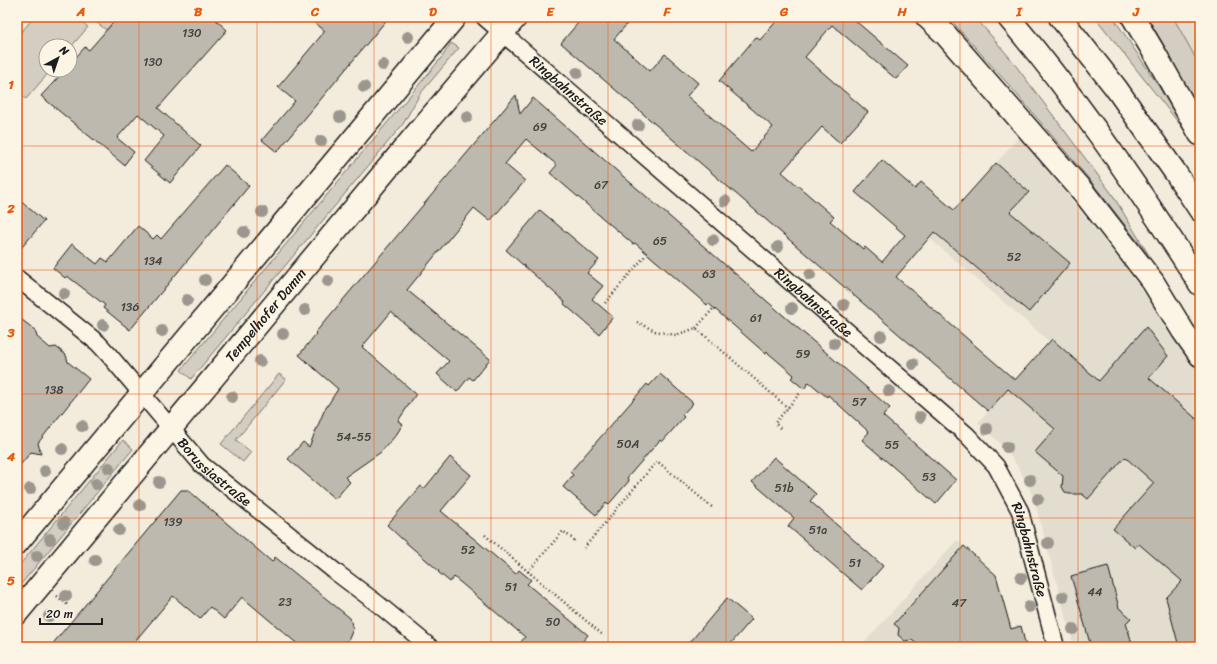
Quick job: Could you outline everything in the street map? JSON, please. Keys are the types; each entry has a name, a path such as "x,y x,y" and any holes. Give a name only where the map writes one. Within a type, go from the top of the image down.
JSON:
{"main road":[{"path":"17,543 455,17"},
{"path":"928,17 946,35 1084,193 1153,282 1183,331 1200,355"},
{"path":"1008,17 1099,133 1173,241 1200,284"},
{"path":"1060,17 1116,88 1200,210"},
{"path":"1133,17 1200,134"},
{"name":"Tempelhofer Damm","path":"17,613 509,25"}],"street":[{"name":"Ringbahnstraße","path":"484,17 509,25 967,435 990,458 1004,480 1020,511 1056,647"},
{"name":"Borussiastraße","path":"17,278 98,343 202,465 430,647"}],"path":[{"path":"605,303 645,256"},
{"path":"637,322 655,331 676,335 696,328 713,309"},
{"path":"696,328 788,408"},
{"path":"780,428 775,423 800,393"},
{"path":"584,548 657,461 713,508"},
{"path":"528,572 563,531 575,541"},
{"path":"485,535 604,636"},
{"path":"55,594 69,606"}],"shaded area":[{"path":"34,17 76,17 88,27 78,39 38,38 38,78 44,78 26,99 17,92 17,37"},
{"path":"90,17 118,17 106,30"},
{"path":"948,17 975,17 1010,58 1112,194 1150,257 1089,179 1008,84"},
{"path":"1095,17 1113,17 1158,85 1185,131"},
{"path":"1145,17 1173,17 1200,66 1200,113"},
{"path":"1173,17 1200,17 1200,66"},
{"path":"451,43 459,48 420,94 403,124 191,379 181,370 442,57"},
{"path":"1020,136 1116,255 1172,329 1200,370 1200,647 1074,647 1034,499 1020,470 1009,454 996,439 978,423 1050,342 929,238"},
{"path":"279,374 286,379 236,440 251,452 243,462 221,444"},
{"path":"123,440 133,449 17,589 17,568"},
{"path":"957,540 981,562 972,572 983,581 997,577 1011,628 1021,626 1026,647 860,647"}],"building":[{"path":"118,17 213,17 227,30 158,108 201,146 170,183 144,161 164,136 138,114 117,138 134,152 124,165 41,96 58,78 78,78 78,55 85,47 89,50"},
{"path":"308,17 389,17 277,152 262,140 295,101 278,87 325,31"},
{"path":"583,17 633,17 614,39 650,71 665,54 698,83 687,96 751,152 773,127 719,81 756,37 760,40 780,17 851,17 908,66 896,79 832,25 805,57 868,112 840,143 822,127 782,172 834,217 830,221 863,249 865,247 882,262 905,235 855,192 882,160 915,189 921,182 954,210 996,163 1029,192 1010,212 1070,263 1029,312 934,232 896,277 1015,380 1052,339 1099,381 1146,327 1168,356 1149,378 1200,422 1200,647 1179,647 1166,598 1182,581 1139,544 1135,548 1113,529 1154,483 1125,457 1088,499 1082,494 1069,494 1065,492 1062,487 1063,476 1035,452 1055,429 1008,389 988,411 561,43"},
{"path":"516,95 520,114 533,98 890,408 883,416 956,480 936,504 862,440 869,432 828,395 827,397 809,382 804,389 791,378 794,375 767,352 766,354 708,303 707,305 550,173 557,165 526,139 505,164 525,181 490,221 474,208 407,290 490,359 473,380 469,377 457,392 437,374 449,361 391,312 362,347 416,394 398,421 403,424 396,435 381,452 345,477 350,482 335,499 288,459 303,442 309,447 324,411 338,389 299,355 316,334 315,333"},
{"path":"225,165 249,186 130,330 103,308 105,305 67,276 65,278 53,268 72,244 97,264 102,258 108,262 138,226 153,239 157,235 161,239"},
{"path":"17,198 44,221 17,253"},
{"path":"540,210 599,260 587,273 603,286 592,299 613,317 599,334 506,250"},
{"path":"17,316 35,330 37,337 50,348 56,347 66,355 68,362 89,379 38,443 41,454 31,452 17,469"},
{"path":"660,374 693,403 682,415 684,417 662,442 660,440 627,478 629,481 608,505 606,503 596,515 563,487 573,475 570,472 647,384 649,386"},
{"path":"450,457 471,475 441,511 516,574 519,570 531,580 527,584 588,635 578,647 517,647 525,637 454,577 450,582 387,525 421,486 424,489"},
{"path":"774,457 816,494 810,501 883,566 862,590 788,526 794,518 752,482"},
{"path":"181,490 188,490 272,562 275,557 350,618 353,629 348,641 342,647 301,647 242,597 224,619 210,607 200,619 173,596 130,647 50,647"},
{"path":"964,546 996,575 1011,629 1021,626 1026,647 920,647 912,640 905,641 898,635 899,628 894,624"},
{"path":"1108,566 1119,608 1131,618 1126,623 1133,647 1091,647 1071,576"},
{"path":"727,598 752,619 728,647 686,647"}]}
